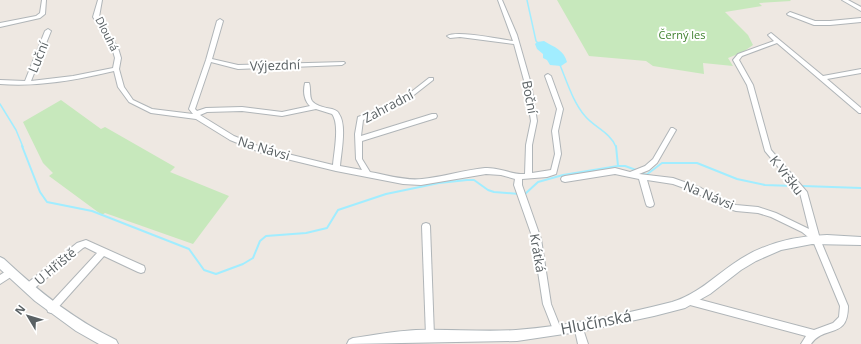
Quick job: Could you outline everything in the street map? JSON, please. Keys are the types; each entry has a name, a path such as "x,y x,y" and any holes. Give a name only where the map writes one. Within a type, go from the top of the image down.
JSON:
{"street":[{"path":"0,25 42,14 44,0"},
{"name":"Dlouhá","path":"100,0 96,17 115,48 118,58 116,69"},
{"name":"Boční","path":"500,0 516,43 528,84 534,121 529,145 528,176"},
{"path":"844,0 861,8"},
{"path":"790,14 814,23 861,20"},
{"path":"220,21 209,60 192,109 197,115 206,110 234,109 282,114 316,107"},
{"name":"Luční","path":"28,82 48,32"},
{"path":"450,36 460,33 516,43"},
{"path":"771,35 861,110"},
{"name":"K Vršku","path":"778,41 740,55 736,60 750,85 768,151 803,192 816,239 842,300 844,311 842,321 831,329 814,334"},
{"name":"Výjezdní","path":"209,60 238,67 342,63"},
{"path":"0,82 70,80 116,69"},
{"name":"Na Návsi","path":"116,69 123,91 131,101 138,106 151,110 197,115 232,138 262,150 336,168 403,181 421,182 449,176 486,172 501,172 519,177 554,172 558,154 555,131 560,109 548,76"},
{"path":"821,78 861,70"},
{"name":"Zahradní","path":"368,174 359,159 358,140 360,119 403,101 431,79"},
{"path":"307,84 307,100 316,107 335,112 338,116 338,150 336,168"},
{"name":"Zahradní","path":"358,140 434,116"},
{"path":"650,204 636,173 647,168 655,161 673,130"},
{"name":"Na Návsi","path":"565,179 615,171 636,173 683,183 723,204 736,208 765,212 805,230 816,239"},
{"name":"Krátká","path":"519,177 518,185 537,239 547,304 557,329"},
{"path":"426,226 430,336"},
{"name":"Hlučínská","path":"358,344 414,336 532,334 672,307 690,302 703,294 759,253 788,243 816,239 861,241"},
{"name":"U Hřiště","path":"28,288 80,245 86,243 141,269"},
{"name":"U Hřiště","path":"51,309 104,252"},
{"path":"0,262 51,309 90,334 112,344"},
{"path":"0,280 11,272"},
{"name":"Hlučínská","path":"690,302 814,334"},
{"path":"578,326 583,344"},
{"path":"806,344 814,334"}],"green space":[{"name":"Černý les","path":"557,0 791,1 759,3 762,6 725,12 748,35 753,45 743,52 728,58 733,66 703,63 704,74 653,66 646,61 589,56"},
{"path":"61,100 101,129 105,127 175,167 170,172 229,196 193,244 105,213 102,215 49,176 53,173 43,163 23,122"}],"water":[{"path":"544,41 564,54 567,62 561,66 550,65 547,60 543,58 543,54 537,49 535,44 537,42"}],"waterway":[{"path":"527,0 536,41 538,43"},
{"path":"560,65 577,105 585,116 614,142 616,147"},
{"path":"0,104 16,130 23,147"},
{"path":"22,146 40,192 47,202 92,211 189,249 204,270 216,274 243,264 253,258 260,241 266,236 306,233 327,228 338,210 386,194 439,183 467,180 474,180 488,190 494,192 519,194"},
{"path":"616,146 618,166"},
{"path":"640,172 646,175 662,163 697,163 737,179 765,185 794,186"},
{"path":"525,194 538,182 563,175 618,166"},
{"path":"618,166 625,166 636,170"},
{"path":"803,186 861,188"}]}
